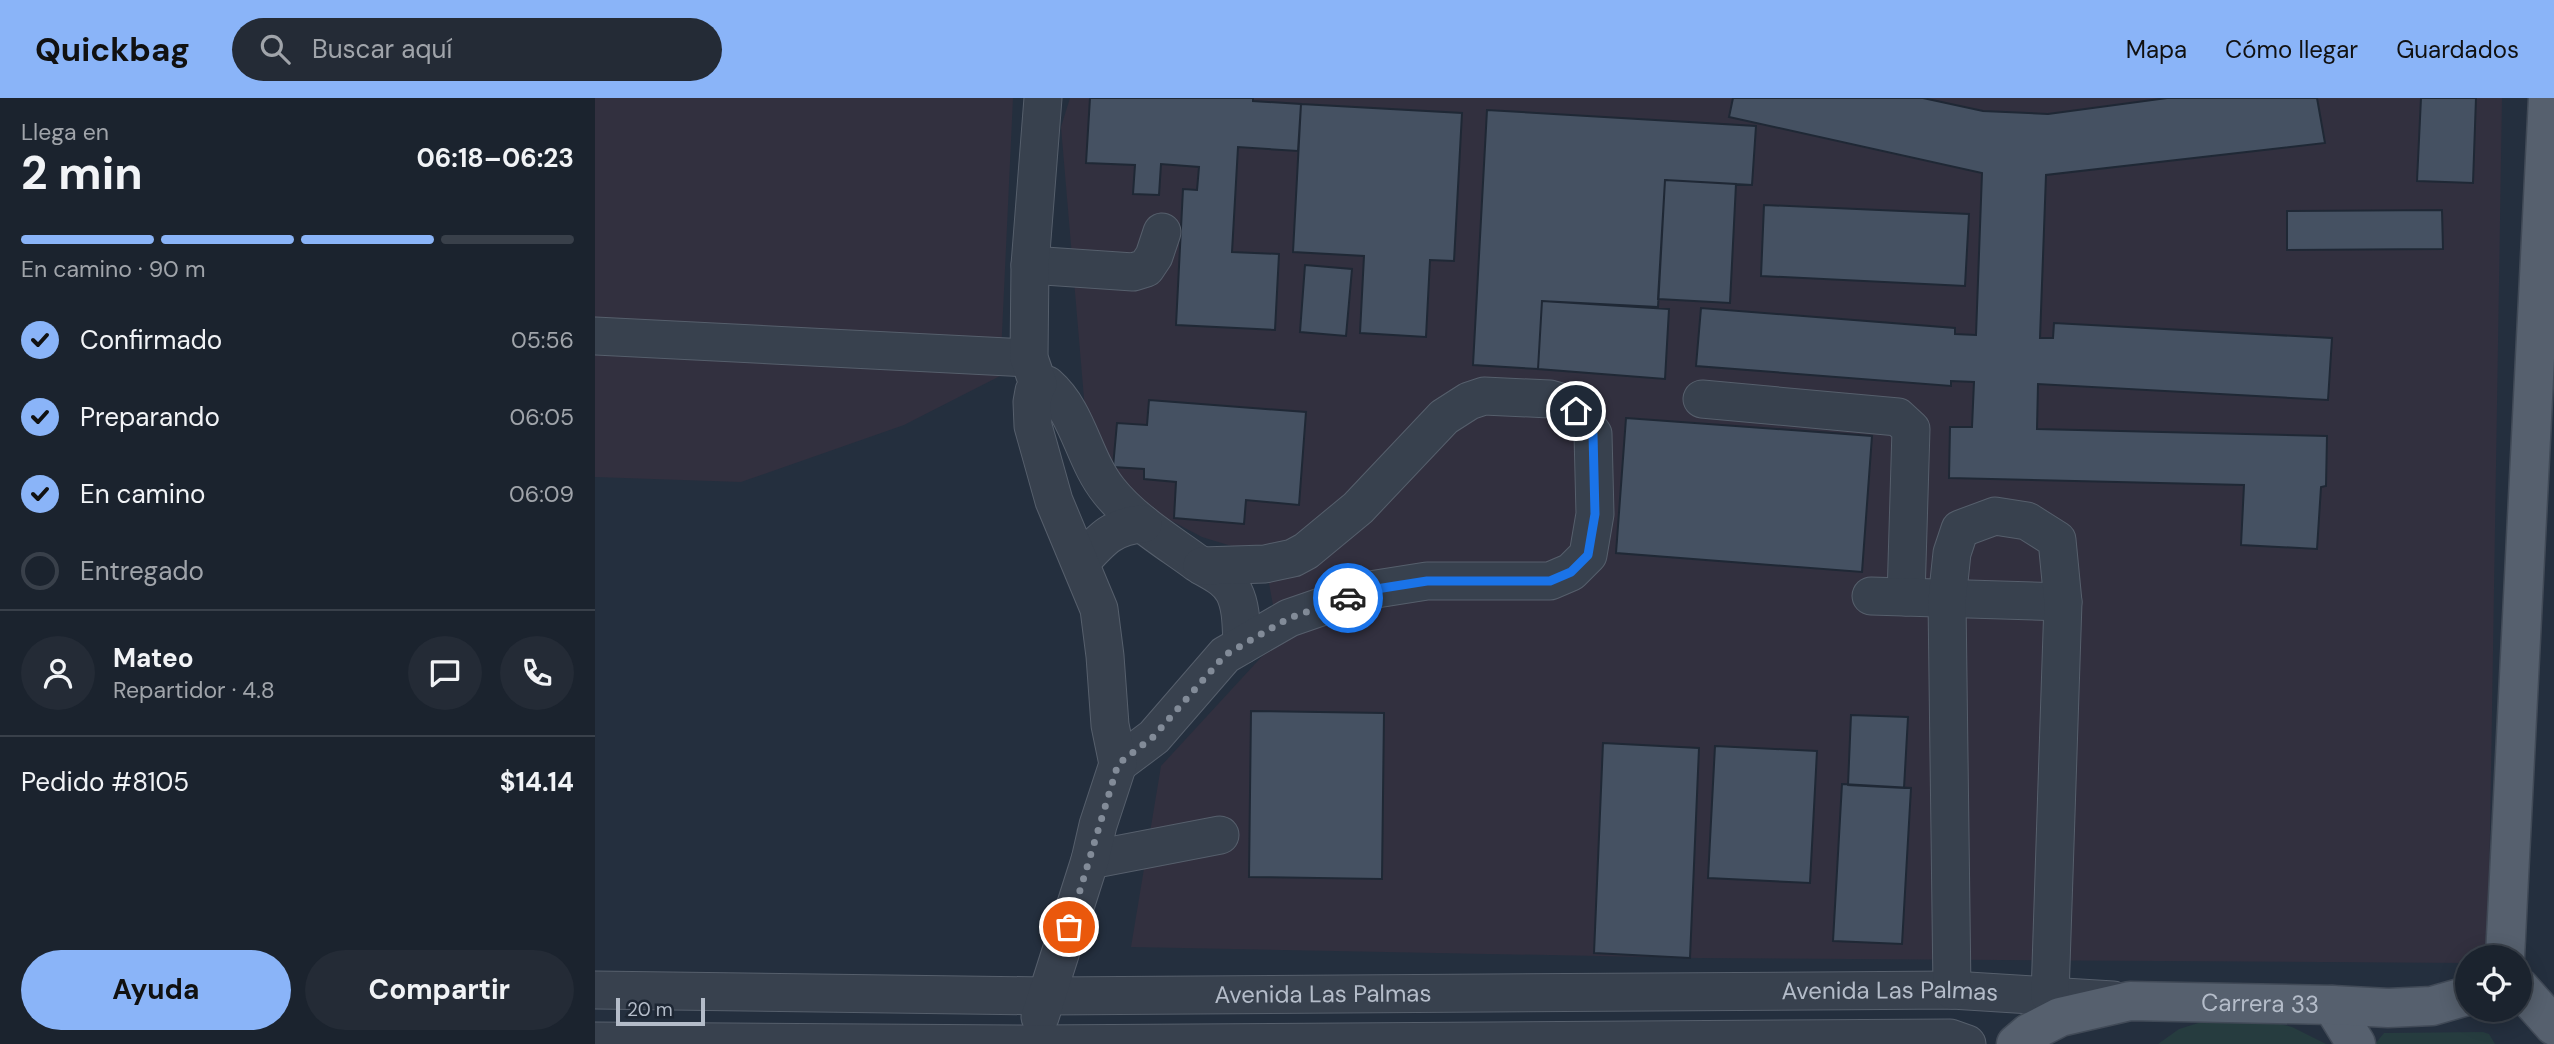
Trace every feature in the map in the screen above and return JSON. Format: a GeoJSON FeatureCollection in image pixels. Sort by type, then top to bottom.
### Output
{"type":"FeatureCollection","features":[{"type":"Feature","properties":{"kind":"main road"},"geometry":{"type":"LineString","coordinates":[[2506,945],[2548,98]]}},
{"type":"Feature","properties":{"kind":"main road","name":"Carrera 33"},"geometry":{"type":"LineString","coordinates":[[2130,1001],[2332,1004],[2388,1009],[2421,1007],[2455,999]]}},
{"type":"Feature","properties":{"kind":"main road"},"geometry":{"type":"LineString","coordinates":[[2016,1044],[2029,1033],[2060,1017],[2130,1001]]}},
{"type":"Feature","properties":{"kind":"main road"},"geometry":{"type":"LineString","coordinates":[[2532,1001],[2554,1026]]}},
{"type":"Feature","properties":{"kind":"main road"},"geometry":{"type":"LineString","coordinates":[[2332,1004],[2356,1044]]}},
{"type":"Feature","properties":{"kind":"main road"},"geometry":{"type":"LineString","coordinates":[[2534,1044],[2554,1026],[2554,1019]]}},
{"type":"Feature","properties":{"kind":"street"},"geometry":{"type":"LineString","coordinates":[[1031,1044],[1118,764],[1109,725],[1099,609],[1054,501],[1033,426],[1030,265],[1043,98]]}},
{"type":"Feature","properties":{"kind":"street"},"geometry":{"type":"LineString","coordinates":[[1030,265],[1133,272],[1146,268],[1154,256],[1162,232]]}},
{"type":"Feature","properties":{"kind":"street"},"geometry":{"type":"LineString","coordinates":[[595,336],[1034,371],[1067,408],[1091,464],[1110,492],[1143,524],[1202,566],[1224,578],[1239,603],[1242,645]]}},
{"type":"Feature","properties":{"kind":"street"},"geometry":{"type":"LineString","coordinates":[[1118,764],[1153,737],[1225,655],[1289,618],[1370,590],[1427,581],[1550,581],[1571,572],[1588,555],[1595,514],[1593,434],[1576,411],[1564,403],[1550,399],[1484,396],[1469,401],[1444,417],[1358,508],[1306,551],[1293,558],[1265,564],[1202,566]]}},
{"type":"Feature","properties":{"kind":"street"},"geometry":{"type":"LineString","coordinates":[[1702,399],[1898,417],[1911,429],[1889,596],[2063,602]]}},
{"type":"Feature","properties":{"kind":"street"},"geometry":{"type":"LineString","coordinates":[[1952,990],[1947,600],[1952,553],[1960,529],[1994,516],[2027,522],[2057,540],[2063,602],[2050,996]]}},
{"type":"Feature","properties":{"kind":"street"},"geometry":{"type":"LineString","coordinates":[[1081,562],[1112,532],[1125,525],[1143,524]]}},
{"type":"Feature","properties":{"kind":"street"},"geometry":{"type":"LineString","coordinates":[[1090,860],[1220,835]]}},
{"type":"Feature","properties":{"kind":"street","name":"Avenida Las Palmas"},"geometry":{"type":"LineString","coordinates":[[595,990],[1046,996],[1952,990],[2050,996]]}},
{"type":"Feature","properties":{"kind":"street","name":"Carrera 33"},"geometry":{"type":"LineString","coordinates":[[2050,996],[2130,1001]]}},
{"type":"Feature","properties":{"kind":"street"},"geometry":{"type":"LineString","coordinates":[[2553,1044],[2554,1026]]}},
{"type":"Feature","properties":{"kind":"street","name":"Avenida Las Palmas"},"geometry":{"type":"LineString","coordinates":[[595,1041],[1031,1044],[1950,1038],[1967,1044]]}},
{"type":"Feature","properties":{"kind":"shaded area"},"geometry":{"type":"Polygon","coordinates":[[[595,98],[1013,98],[1000,376],[904,425],[741,482],[595,477],[595,98]]]}},
{"type":"Feature","properties":{"kind":"shaded area"},"geometry":{"type":"Polygon","coordinates":[[[1070,98],[2502,98],[2488,945],[2455,945],[2455,963],[1698,958],[1131,947],[1161,766],[1279,638],[1264,556],[1202,537],[1147,508],[1108,471],[1085,410],[1061,127],[1070,98]]]}},
{"type":"Feature","properties":{"kind":"green space"},"geometry":{"type":"Polygon","coordinates":[[[2208,1020],[2281,1024],[2326,1044],[2158,1044],[2179,1029],[2208,1020]]]}},
{"type":"Feature","properties":{"kind":"green space"},"geometry":{"type":"Polygon","coordinates":[[[2384,1033],[2489,1034],[2495,1044],[2375,1044],[2384,1033]]]}},
{"type":"Feature","properties":{"kind":"building"},"geometry":{"type":"Polygon","coordinates":[[[1090,98],[1253,98],[1253,101],[1301,104],[1298,151],[1238,147],[1232,252],[1279,254],[1275,330],[1176,325],[1183,189],[1197,190],[1199,167],[1161,164],[1159,195],[1133,194],[1135,165],[1086,163],[1090,98]]]}},
{"type":"Feature","properties":{"kind":"building"},"geometry":{"type":"Polygon","coordinates":[[[1733,98],[1923,98],[1983,111],[2048,114],[2167,98],[2317,98],[2325,143],[2046,175],[2040,338],[2053,338],[2054,323],[2332,338],[2328,400],[2038,384],[2037,429],[2327,436],[2326,486],[2321,487],[2317,549],[2241,545],[2244,485],[1949,478],[1950,427],[1972,427],[1974,382],[1951,381],[1951,386],[1696,366],[1701,308],[1955,328],[1955,334],[1976,335],[1982,173],[1729,117],[1733,98]]]}},
{"type":"Feature","properties":{"kind":"building"},"geometry":{"type":"Polygon","coordinates":[[[2421,98],[2476,98],[2473,183],[2417,181],[2421,98]]]}},
{"type":"Feature","properties":{"kind":"building"},"geometry":{"type":"Polygon","coordinates":[[[1301,104],[1462,113],[1454,261],[1430,260],[1426,337],[1360,333],[1364,256],[1293,252],[1301,104]]]}},
{"type":"Feature","properties":{"kind":"building"},"geometry":{"type":"Polygon","coordinates":[[[1487,110],[1756,126],[1752,185],[1665,180],[1658,307],[1542,301],[1538,369],[1473,365],[1487,110]]]}},
{"type":"Feature","properties":{"kind":"building"},"geometry":{"type":"Polygon","coordinates":[[[1665,180],[1736,184],[1730,303],[1658,299],[1665,180]]]}},
{"type":"Feature","properties":{"kind":"building"},"geometry":{"type":"Polygon","coordinates":[[[1764,205],[1969,214],[1965,286],[1761,276],[1764,205]]]}},
{"type":"Feature","properties":{"kind":"building"},"geometry":{"type":"Polygon","coordinates":[[[2442,210],[2443,249],[2287,250],[2287,211],[2442,210]]]}},
{"type":"Feature","properties":{"kind":"building"},"geometry":{"type":"Polygon","coordinates":[[[1305,265],[1352,269],[1346,336],[1300,332],[1305,265]]]}},
{"type":"Feature","properties":{"kind":"building"},"geometry":{"type":"Polygon","coordinates":[[[1542,301],[1669,309],[1665,379],[1538,369],[1542,301]]]}},
{"type":"Feature","properties":{"kind":"building"},"geometry":{"type":"Polygon","coordinates":[[[1149,400],[1306,412],[1299,505],[1246,500],[1244,524],[1174,518],[1176,482],[1144,479],[1144,469],[1113,467],[1117,423],[1147,425],[1149,400]]]}},
{"type":"Feature","properties":{"kind":"building"},"geometry":{"type":"Polygon","coordinates":[[[1626,418],[1872,436],[1862,572],[1616,553],[1626,418]]]}},
{"type":"Feature","properties":{"kind":"building"},"geometry":{"type":"Polygon","coordinates":[[[1251,711],[1384,713],[1382,879],[1249,877],[1251,711]]]}},
{"type":"Feature","properties":{"kind":"building"},"geometry":{"type":"Polygon","coordinates":[[[1851,715],[1908,717],[1904,788],[1848,785],[1851,715]]]}},
{"type":"Feature","properties":{"kind":"building"},"geometry":{"type":"Polygon","coordinates":[[[1603,743],[1699,748],[1690,958],[1594,953],[1603,743]]]}},
{"type":"Feature","properties":{"kind":"building"},"geometry":{"type":"Polygon","coordinates":[[[1715,746],[1817,751],[1810,883],[1708,878],[1715,746]]]}},
{"type":"Feature","properties":{"kind":"building"},"geometry":{"type":"Polygon","coordinates":[[[1842,784],[1911,788],[1902,944],[1833,941],[1842,784]]]}},
{"type":"Feature","properties":{"kind":"way so far"},"geometry":{"type":"LineString","coordinates":[[1069,927],[1118,764],[1153,737],[1225,655],[1289,618],[1348,598]]}},
{"type":"Feature","properties":{"kind":"route"},"geometry":{"type":"LineString","coordinates":[[1348,598],[1370,590],[1427,581],[1550,581],[1571,572],[1588,555],[1595,514],[1593,434],[1576,411]]}}]}
